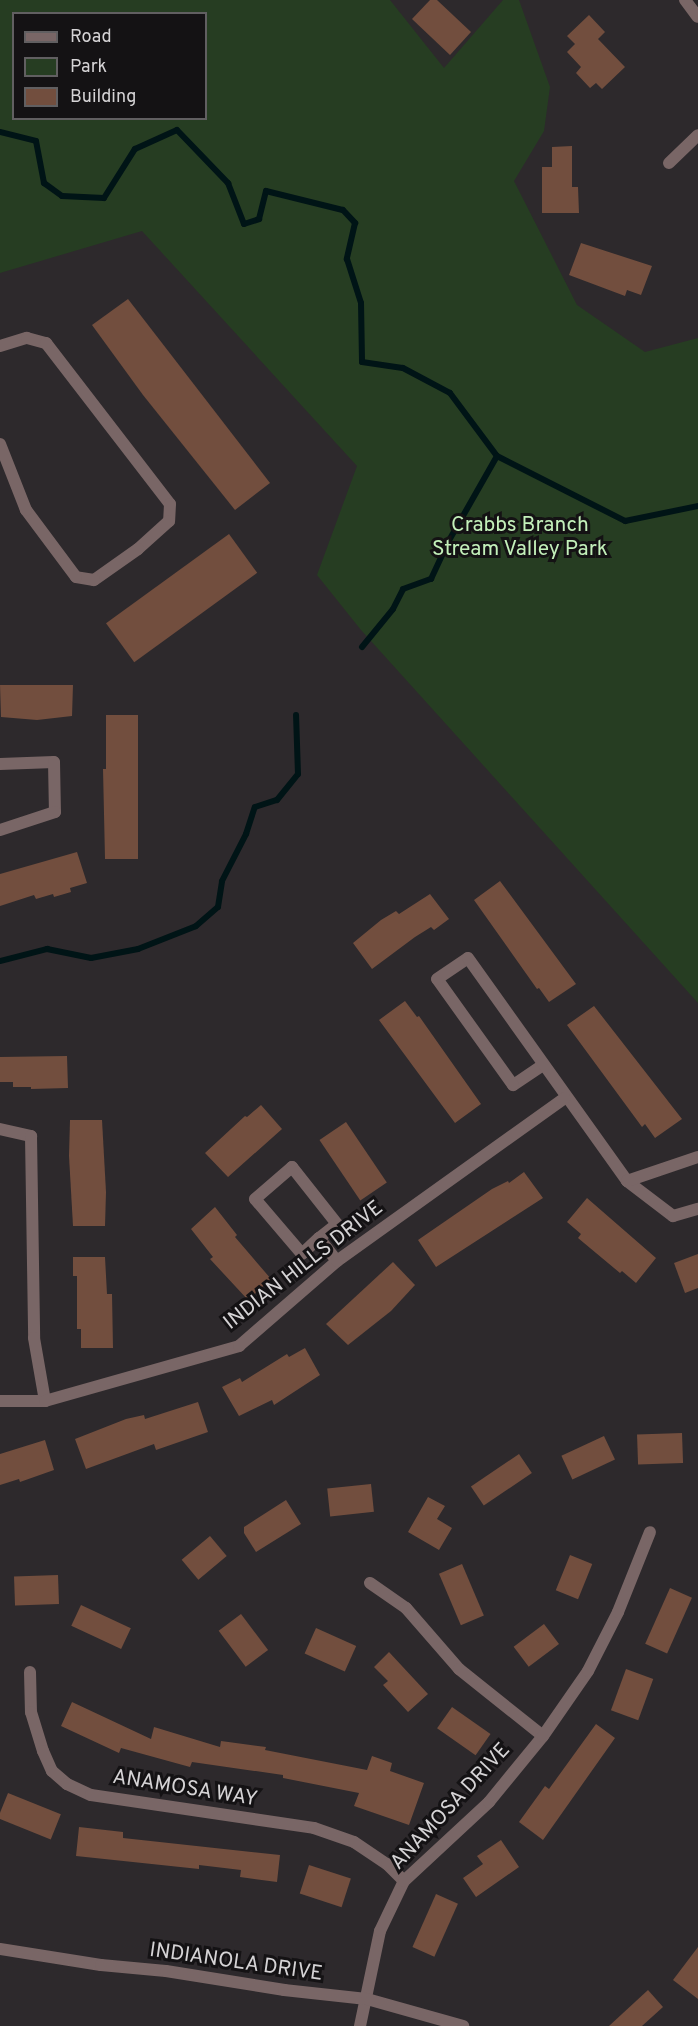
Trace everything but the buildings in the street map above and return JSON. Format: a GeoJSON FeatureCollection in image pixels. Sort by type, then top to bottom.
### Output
{"type":"FeatureCollection","features":[{"type":"Feature","properties":{"kind":"street"},"geometry":{"type":"LineString","coordinates":[[685,0],[698,17]]}},
{"type":"Feature","properties":{"kind":"street"},"geometry":{"type":"LineString","coordinates":[[669,163],[698,135]]}},
{"type":"Feature","properties":{"kind":"street"},"geometry":{"type":"LineString","coordinates":[[0,346],[27,338],[46,343],[170,504],[169,521],[138,549],[94,580],[76,577],[26,510],[0,444]]}},
{"type":"Feature","properties":{"kind":"street"},"geometry":{"type":"LineString","coordinates":[[0,764],[54,762],[55,812],[0,830]]}},
{"type":"Feature","properties":{"kind":"street"},"geometry":{"type":"LineString","coordinates":[[543,1065],[513,1085],[437,979],[468,958],[543,1065],[565,1098],[627,1181],[673,1216],[698,1209]]}},
{"type":"Feature","properties":{"kind":"street","name":"INDIAN HILLS DRIVE"},"geometry":{"type":"LineString","coordinates":[[0,1401],[45,1401],[239,1346],[337,1261],[565,1098]]}},
{"type":"Feature","properties":{"kind":"street"},"geometry":{"type":"LineString","coordinates":[[0,1129],[30,1136],[34,1338],[45,1401]]}},
{"type":"Feature","properties":{"kind":"street"},"geometry":{"type":"LineString","coordinates":[[627,1181],[698,1157]]}},
{"type":"Feature","properties":{"kind":"street"},"geometry":{"type":"LineString","coordinates":[[292,1167],[337,1224],[319,1238],[302,1254],[255,1199],[292,1167]]}},
{"type":"Feature","properties":{"kind":"street"},"geometry":{"type":"LineString","coordinates":[[319,1238],[337,1261]]}},
{"type":"Feature","properties":{"kind":"street","name":"ANAMOSA DRIVE"},"geometry":{"type":"LineString","coordinates":[[360,2026],[380,1930],[404,1881],[489,1802],[543,1736],[588,1671],[618,1612],[650,1532]]}},
{"type":"Feature","properties":{"kind":"street"},"geometry":{"type":"LineString","coordinates":[[370,1583],[406,1608],[459,1670],[543,1736]]}},
{"type":"Feature","properties":{"kind":"street","name":"ANAMOSA WAY"},"geometry":{"type":"LineString","coordinates":[[30,1672],[31,1712],[43,1752],[52,1771],[67,1784],[92,1795],[314,1828],[354,1842],[387,1864],[404,1881]]}},
{"type":"Feature","properties":{"kind":"street","name":"INDIANOLA DRIVE"},"geometry":{"type":"LineString","coordinates":[[0,1949],[102,1965],[166,1971],[284,1990],[367,1999],[464,2026]]}},
{"type":"Feature","properties":{"kind":"green space","name":"Crabbs Branch Stream Valley Park"},"geometry":{"type":"Polygon","coordinates":[[[0,0],[390,0],[444,68],[503,0],[519,0],[550,87],[544,131],[514,181],[577,305],[645,352],[698,338],[698,1003],[361,630],[317,575],[357,466],[142,231],[0,273],[0,0]]]}},
{"type":"Feature","properties":{"kind":"waterway"},"geometry":{"type":"LineString","coordinates":[[0,132],[36,141],[44,183],[62,196],[104,198],[135,149],[177,130],[228,183],[244,224],[259,219],[266,191],[343,210],[355,223],[347,259],[361,303],[362,362],[403,368],[450,393],[497,456],[625,521],[698,506]]}},
{"type":"Feature","properties":{"kind":"waterway"},"geometry":{"type":"LineString","coordinates":[[362,647],[393,609],[403,589],[431,579],[447,544],[497,456]]}},
{"type":"Feature","properties":{"kind":"waterway"},"geometry":{"type":"LineString","coordinates":[[0,961],[47,949],[91,958],[138,949],[196,926],[218,907],[222,881],[246,834],[255,807],[277,800],[298,774],[296,715]]}}]}
